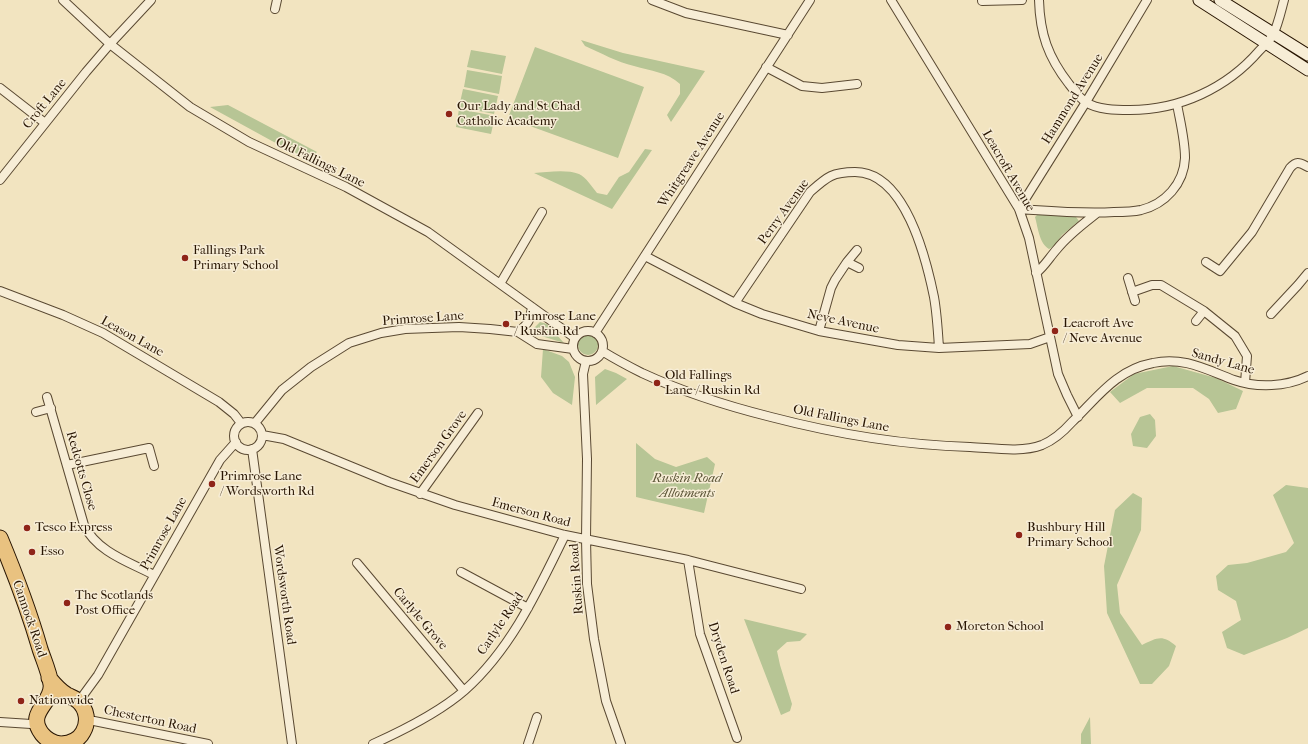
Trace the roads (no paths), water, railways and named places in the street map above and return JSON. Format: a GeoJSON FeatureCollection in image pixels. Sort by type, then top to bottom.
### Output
{"type":"FeatureCollection","features":[{"type":"Feature","properties":{"kind":"highway","name":"Cannock Road"},"geometry":{"type":"LineString","coordinates":[[0,538],[35,630],[49,678]]}},
{"type":"Feature","properties":{"kind":"highway"},"geometry":{"type":"LineString","coordinates":[[49,678],[85,710],[82,733],[74,741],[54,743],[40,731],[37,717],[40,708],[47,700],[51,692],[49,678]]}},
{"type":"Feature","properties":{"kind":"highway"},"geometry":{"type":"LineString","coordinates":[[47,700],[58,695],[73,698]]}},
{"type":"Feature","properties":{"kind":"street","name":"Old Fallings Lane"},"geometry":{"type":"LineString","coordinates":[[62,0],[110,44],[190,107],[249,142],[346,187],[428,232],[575,338]]}},
{"type":"Feature","properties":{"kind":"street","name":"Croft Lane"},"geometry":{"type":"LineString","coordinates":[[0,180],[110,44],[151,0]]}},
{"type":"Feature","properties":{"kind":"street"},"geometry":{"type":"LineString","coordinates":[[275,9],[277,0]]}},
{"type":"Feature","properties":{"kind":"street"},"geometry":{"type":"LineString","coordinates":[[652,0],[686,13],[788,35]]}},
{"type":"Feature","properties":{"kind":"street","name":"Whitgreave Avenue"},"geometry":{"type":"LineString","coordinates":[[595,333],[810,0]]}},
{"type":"Feature","properties":{"kind":"street","name":"Leacroft Avenue"},"geometry":{"type":"LineString","coordinates":[[891,0],[1019,209],[1029,238],[1058,374],[1078,417]]}},
{"type":"Feature","properties":{"kind":"street"},"geometry":{"type":"LineString","coordinates":[[982,1],[1022,0]]}},
{"type":"Feature","properties":{"kind":"street"},"geometry":{"type":"LineString","coordinates":[[1039,0],[1040,20],[1044,37],[1052,58],[1073,90],[1086,102],[1099,107],[1120,110],[1144,110],[1176,104],[1208,92],[1236,74],[1249,63],[1273,34],[1284,0]]}},
{"type":"Feature","properties":{"kind":"street","name":"Hammond Avenue"},"geometry":{"type":"LineString","coordinates":[[1019,209],[1086,102],[1147,0]]}},
{"type":"Feature","properties":{"kind":"street"},"geometry":{"type":"LineString","coordinates":[[1199,0],[1308,70]]}},
{"type":"Feature","properties":{"kind":"street"},"geometry":{"type":"LineString","coordinates":[[1220,0],[1308,55]]}},
{"type":"Feature","properties":{"kind":"street"},"geometry":{"type":"LineString","coordinates":[[766,67],[802,86],[822,88],[857,84]]}},
{"type":"Feature","properties":{"kind":"street"},"geometry":{"type":"LineString","coordinates":[[0,88],[45,123]]}},
{"type":"Feature","properties":{"kind":"street"},"geometry":{"type":"LineString","coordinates":[[1019,209],[1097,213],[1140,210],[1163,200],[1172,192],[1182,173],[1185,159],[1176,104]]}},
{"type":"Feature","properties":{"kind":"street"},"geometry":{"type":"LineString","coordinates":[[1206,262],[1220,271],[1252,232],[1294,163],[1298,162],[1308,167]]}},
{"type":"Feature","properties":{"kind":"street","name":"Perry Avenue"},"geometry":{"type":"LineString","coordinates":[[735,303],[810,192],[826,177],[844,172],[862,172],[873,175],[888,186],[899,199],[910,220],[924,258],[934,298],[939,348]]}},
{"type":"Feature","properties":{"kind":"street"},"geometry":{"type":"LineString","coordinates":[[500,284],[542,212]]}},
{"type":"Feature","properties":{"kind":"street"},"geometry":{"type":"LineString","coordinates":[[1036,273],[1074,231],[1097,213]]}},
{"type":"Feature","properties":{"kind":"street"},"geometry":{"type":"LineString","coordinates":[[819,331],[834,280],[857,250]]}},
{"type":"Feature","properties":{"kind":"street","name":"Neve Avenue"},"geometry":{"type":"LineString","coordinates":[[645,256],[735,303],[762,314],[819,331],[898,345],[939,348],[1030,344],[1050,337]]}},
{"type":"Feature","properties":{"kind":"street"},"geometry":{"type":"LineString","coordinates":[[847,262],[859,268]]}},
{"type":"Feature","properties":{"kind":"street"},"geometry":{"type":"LineString","coordinates":[[1271,314],[1308,273]]}},
{"type":"Feature","properties":{"kind":"street"},"geometry":{"type":"LineString","coordinates":[[1128,278],[1135,301]]}},
{"type":"Feature","properties":{"kind":"street"},"geometry":{"type":"LineString","coordinates":[[1132,292],[1152,285],[1161,286],[1204,311],[1235,336],[1247,356],[1245,383]]}},
{"type":"Feature","properties":{"kind":"street","name":"Leason Lane"},"geometry":{"type":"LineString","coordinates":[[0,291],[63,315],[103,333],[219,402],[234,414],[242,423]]}},
{"type":"Feature","properties":{"kind":"street"},"geometry":{"type":"LineString","coordinates":[[518,332],[528,324],[532,307]]}},
{"type":"Feature","properties":{"kind":"street"},"geometry":{"type":"LineString","coordinates":[[1196,321],[1204,311]]}},
{"type":"Feature","properties":{"kind":"street","name":"Primrose Lane"},"geometry":{"type":"LineString","coordinates":[[255,423],[282,390],[305,372],[338,349],[366,337],[405,329],[459,327],[518,332],[537,344],[573,349]]}},
{"type":"Feature","properties":{"kind":"street"},"geometry":{"type":"LineString","coordinates":[[591,331],[595,333],[602,341],[602,352],[596,359],[586,361],[578,357],[573,349],[575,338],[582,332],[591,331]]}},
{"type":"Feature","properties":{"kind":"street","name":"Old Fallings Lane"},"geometry":{"type":"LineString","coordinates":[[602,352],[642,373],[685,391],[741,410],[818,429],[896,442],[958,447],[1031,448],[1047,443],[1055,438],[1078,417]]}},
{"type":"Feature","properties":{"kind":"street","name":"Ruskin Road"},"geometry":{"type":"LineString","coordinates":[[586,361],[583,374],[586,459],[587,584],[594,639],[606,701],[621,744]]}},
{"type":"Feature","properties":{"kind":"street","name":"Sandy Lane"},"geometry":{"type":"LineString","coordinates":[[1078,417],[1109,384],[1136,368],[1153,363],[1165,361],[1188,363],[1234,380],[1245,383],[1266,385],[1294,381],[1308,376]]}},
{"type":"Feature","properties":{"kind":"street","name":"Redcotts Close"},"geometry":{"type":"LineString","coordinates":[[47,397],[84,525],[89,535],[105,550],[154,576]]}},
{"type":"Feature","properties":{"kind":"street"},"geometry":{"type":"LineString","coordinates":[[36,412],[51,408]]}},
{"type":"Feature","properties":{"kind":"street","name":"Emerson Grove"},"geometry":{"type":"LineString","coordinates":[[420,494],[478,413]]}},
{"type":"Feature","properties":{"kind":"street"},"geometry":{"type":"LineString","coordinates":[[242,423],[255,423],[260,428],[262,435],[261,442],[252,449],[244,449],[236,442],[234,435],[236,428],[242,423]]}},
{"type":"Feature","properties":{"kind":"street","name":"Emerson Road"},"geometry":{"type":"LineString","coordinates":[[262,435],[284,439],[420,494],[455,505],[565,535],[688,560],[801,589]]}},
{"type":"Feature","properties":{"kind":"street","name":"Primrose Lane"},"geometry":{"type":"LineString","coordinates":[[73,698],[98,675],[220,460],[236,442]]}},
{"type":"Feature","properties":{"kind":"street"},"geometry":{"type":"LineString","coordinates":[[67,465],[149,448],[154,466]]}},
{"type":"Feature","properties":{"kind":"street","name":"Wordsworth Road"},"geometry":{"type":"LineString","coordinates":[[252,449],[292,744]]}},
{"type":"Feature","properties":{"kind":"street","name":"Carlyle Road"},"geometry":{"type":"LineString","coordinates":[[373,744],[401,732],[464,691],[500,652],[528,608],[565,535]]}},
{"type":"Feature","properties":{"kind":"street","name":"Dryden Road"},"geometry":{"type":"LineString","coordinates":[[688,560],[700,634],[737,738]]}},
{"type":"Feature","properties":{"kind":"street","name":"Carlyle Grove"},"geometry":{"type":"LineString","coordinates":[[357,563],[464,691]]}},
{"type":"Feature","properties":{"kind":"street"},"geometry":{"type":"LineString","coordinates":[[461,572],[528,608]]}},
{"type":"Feature","properties":{"kind":"street"},"geometry":{"type":"LineString","coordinates":[[528,744],[537,717]]}},
{"type":"Feature","properties":{"kind":"street","name":"Chesterton Road"},"geometry":{"type":"LineString","coordinates":[[82,733],[94,721],[208,744]]}},
{"type":"Feature","properties":{"kind":"street"},"geometry":{"type":"LineString","coordinates":[[0,722],[31,724],[38,722]]}},
{"type":"Feature","properties":{"kind":"place","name":"Our Lady and St Chad Catholic Academy"},"geometry":{"type":"Point","coordinates":[449,114]}},
{"type":"Feature","properties":{"kind":"place","name":"Fallings Park Primary School"},"geometry":{"type":"Point","coordinates":[185,258]}},
{"type":"Feature","properties":{"kind":"place","name":"Primrose Lane / Ruskin Rd"},"geometry":{"type":"Point","coordinates":[506,324]}},
{"type":"Feature","properties":{"kind":"place","name":"Leacroft Ave / Neve Avenue"},"geometry":{"type":"Point","coordinates":[1055,331]}},
{"type":"Feature","properties":{"kind":"place","name":"Old Fallings Lane / Ruskin Rd"},"geometry":{"type":"Point","coordinates":[657,383]}},
{"type":"Feature","properties":{"kind":"place","name":"Primrose Lane / Wordsworth Rd"},"geometry":{"type":"Point","coordinates":[212,484]}},
{"type":"Feature","properties":{"kind":"place","name":"Tesco Express"},"geometry":{"type":"Point","coordinates":[27,528]}},
{"type":"Feature","properties":{"kind":"place","name":"Bushbury Hill Primary School"},"geometry":{"type":"Point","coordinates":[1019,535]}},
{"type":"Feature","properties":{"kind":"place","name":"Esso"},"geometry":{"type":"Point","coordinates":[32,552]}},
{"type":"Feature","properties":{"kind":"place","name":"The Scotlands Post Office"},"geometry":{"type":"Point","coordinates":[67,603]}},
{"type":"Feature","properties":{"kind":"place","name":"Moreton School"},"geometry":{"type":"Point","coordinates":[948,627]}},
{"type":"Feature","properties":{"kind":"place","name":"Nationwide"},"geometry":{"type":"Point","coordinates":[21,701]}},
{"type":"Feature","properties":{"kind":"park label","name":"Ruskin Road Allotments"},"geometry":{"type":"Point","coordinates":[687,486]}}]}
